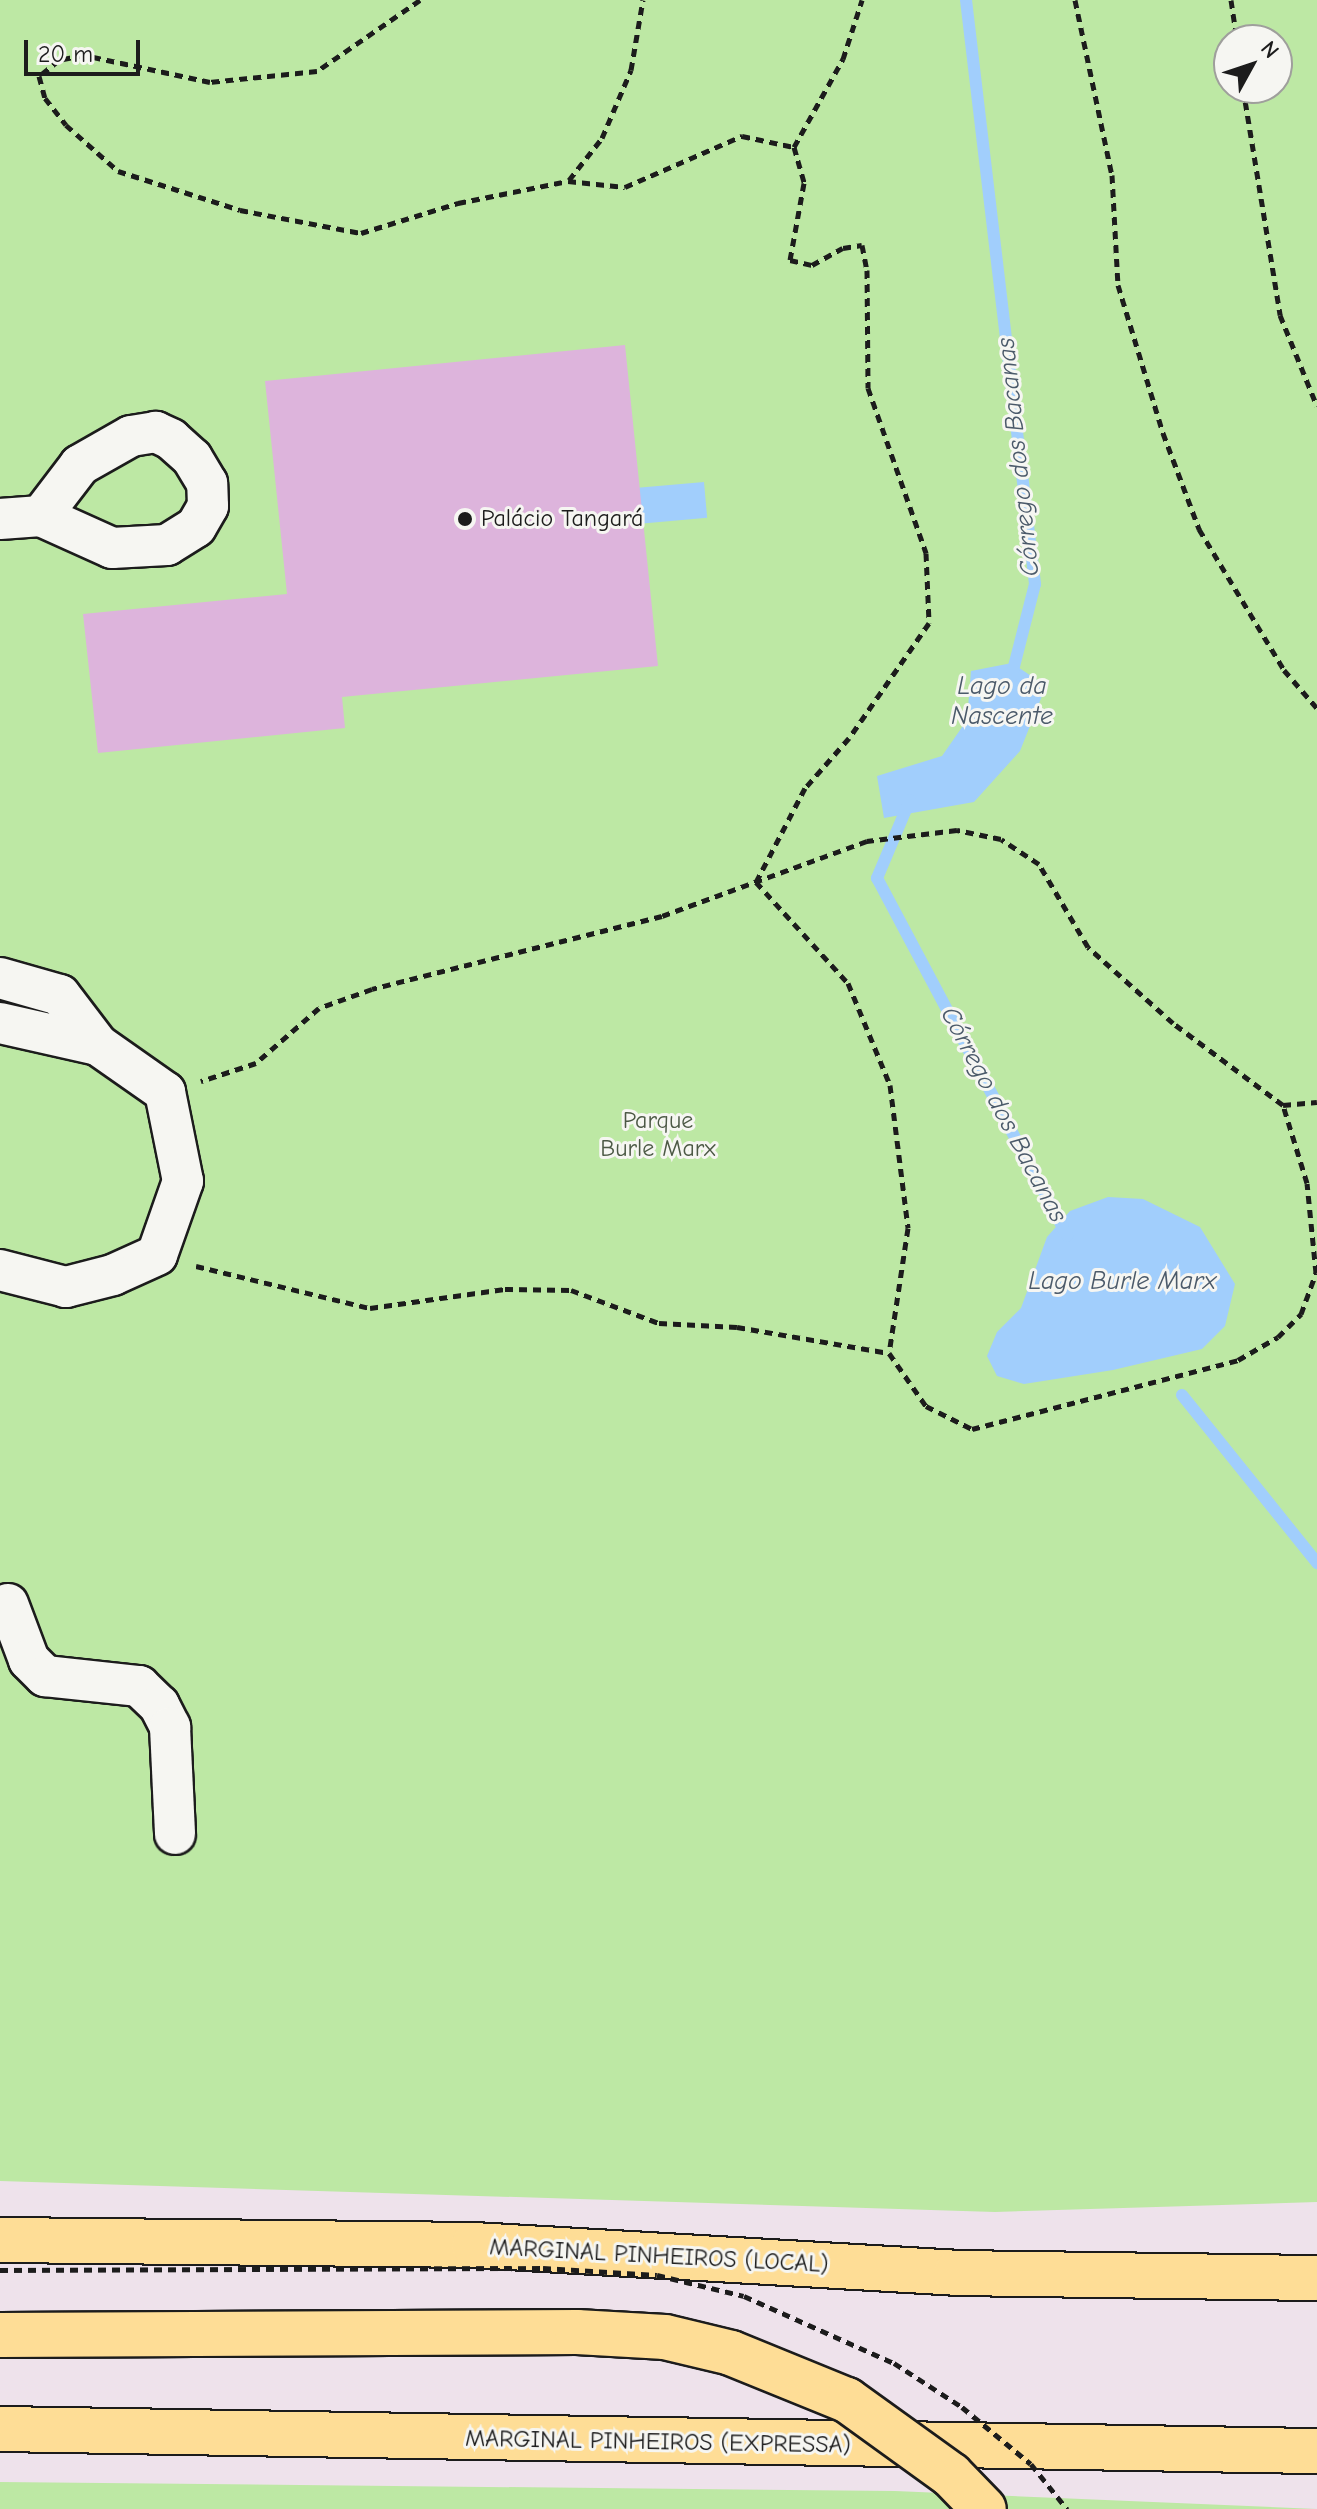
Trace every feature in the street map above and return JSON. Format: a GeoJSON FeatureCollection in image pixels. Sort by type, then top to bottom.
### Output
{"type":"FeatureCollection","features":[{"type":"Feature","properties":{"kind":"main road","name":"MARGINAL PINHEIROS (LOCAL)"},"geometry":{"type":"LineString","coordinates":[[0,2240],[474,2245],[956,2273],[1317,2278]]}},
{"type":"Feature","properties":{"kind":"main road"},"geometry":{"type":"LineString","coordinates":[[0,2335],[577,2332],[665,2337],[731,2353],[847,2400],[951,2475],[984,2509]]}},
{"type":"Feature","properties":{"kind":"main road","name":"MARGINAL PINHEIROS (EXPRESSA)"},"geometry":{"type":"LineString","coordinates":[[0,2429],[1317,2451]]}},
{"type":"Feature","properties":{"kind":"street"},"geometry":{"type":"LineString","coordinates":[[0,519],[41,516]]}},
{"type":"Feature","properties":{"kind":"street"},"geometry":{"type":"LineString","coordinates":[[0,978],[60,995],[98,1045],[165,1092],[183,1181],[157,1255],[113,1275],[66,1287],[0,1270]]}},
{"type":"Feature","properties":{"kind":"street"},"geometry":{"type":"LineString","coordinates":[[0,1023],[98,1045]]}},
{"type":"Feature","properties":{"kind":"street"},"geometry":{"type":"LineString","coordinates":[[8,1604],[29,1660],[45,1676],[139,1686],[159,1705],[170,1727],[175,1834]]}},
{"type":"Feature","properties":{"kind":"path"},"geometry":{"type":"LineString","coordinates":[[420,0],[317,71],[210,82],[84,55],[59,60],[39,76],[45,98],[66,125],[118,171],[240,210],[361,233],[458,203],[568,181],[625,187],[742,136],[794,147]]}},
{"type":"Feature","properties":{"kind":"path"},"geometry":{"type":"LineString","coordinates":[[568,181],[602,138],[631,70],[643,0]]}},
{"type":"Feature","properties":{"kind":"path"},"geometry":{"type":"LineString","coordinates":[[756,882],[805,788],[849,738],[929,623],[926,553],[868,388],[867,270],[862,245],[843,248],[812,265],[790,260],[804,183],[794,147],[843,59],[862,0]]}},
{"type":"Feature","properties":{"kind":"path"},"geometry":{"type":"LineString","coordinates":[[1075,0],[1112,175],[1118,285],[1163,433],[1199,529],[1284,670],[1317,708]]}},
{"type":"Feature","properties":{"kind":"path"},"geometry":{"type":"LineString","coordinates":[[1231,0],[1235,24]]}},
{"type":"Feature","properties":{"kind":"path"},"geometry":{"type":"LineString","coordinates":[[1246,104],[1280,315],[1317,406]]}},
{"type":"Feature","properties":{"kind":"path"},"geometry":{"type":"LineString","coordinates":[[165,1092],[256,1063],[319,1008],[372,989],[662,916],[867,841],[957,830],[1001,839],[1039,864],[1088,947],[1173,1023],[1283,1105],[1307,1183],[1316,1273],[1301,1314],[1278,1337],[1238,1360],[972,1429],[926,1406],[889,1353],[908,1228],[890,1085],[848,983],[756,882]]}},
{"type":"Feature","properties":{"kind":"path"},"geometry":{"type":"LineString","coordinates":[[1283,1105],[1317,1102]]}},
{"type":"Feature","properties":{"kind":"path"},"geometry":{"type":"LineString","coordinates":[[157,1255],[322,1300],[370,1308],[505,1289],[571,1290],[659,1323],[737,1327],[889,1353]]}},
{"type":"Feature","properties":{"kind":"green space","name":"Parque Burle Marx"},"geometry":{"type":"Polygon","coordinates":[[[0,0],[1317,0],[1317,2202],[995,2212],[0,2181],[0,0]]]}},
{"type":"Feature","properties":{"kind":"green space"},"geometry":{"type":"Polygon","coordinates":[[[0,2482],[895,2491],[1317,2509],[0,2509],[0,2482]]]}},
{"type":"Feature","properties":{"kind":"water"},"geometry":{"type":"Polygon","coordinates":[[[704,482],[707,518],[610,526],[606,491],[704,482]]]}},
{"type":"Feature","properties":{"kind":"water","name":"Lago da Nascente"},"geometry":{"type":"Polygon","coordinates":[[[1012,663],[1046,686],[1020,751],[974,802],[884,818],[877,776],[942,756],[967,720],[971,671],[1012,663]]]}},
{"type":"Feature","properties":{"kind":"water","name":"Lago Burle Marx"},"geometry":{"type":"Polygon","coordinates":[[[1108,1197],[1143,1199],[1200,1227],[1235,1284],[1225,1326],[1202,1349],[1113,1370],[1024,1384],[997,1376],[987,1356],[997,1332],[1021,1308],[1047,1237],[1070,1211],[1108,1197]]]}},
{"type":"Feature","properties":{"kind":"building"},"geometry":{"type":"Polygon","coordinates":[[[625,345],[658,666],[342,697],[345,728],[98,753],[83,614],[287,594],[265,381],[625,345]]]}},
{"type":"Feature","properties":{"kind":"waterway","name":"Córrego dos Bacanas"},"geometry":{"type":"LineString","coordinates":[[966,0],[1035,584],[1011,678]]}},
{"type":"Feature","properties":{"kind":"waterway","name":"Córrego dos Bacanas"},"geometry":{"type":"LineString","coordinates":[[910,800],[877,878],[1067,1236]]}},
{"type":"Feature","properties":{"kind":"waterway","name":"Córrego dos Bacanas"},"geometry":{"type":"LineString","coordinates":[[1182,1395],[1317,1563]]}},
{"type":"Feature","properties":{"kind":"place","name":"Palácio Tangará"},"geometry":{"type":"Point","coordinates":[465,519]}}]}
